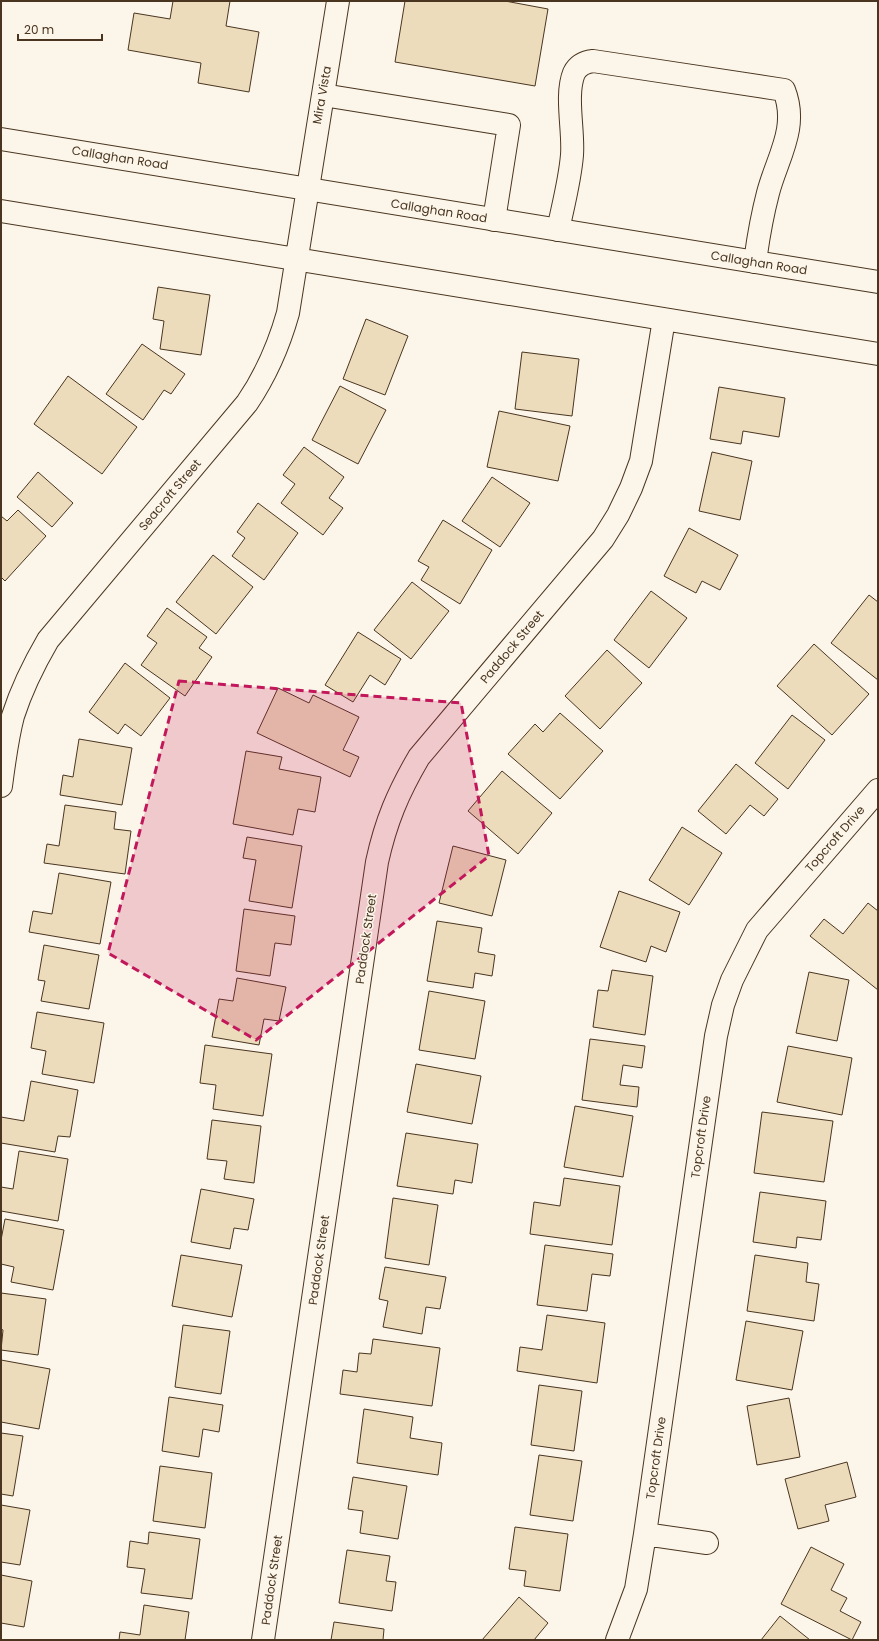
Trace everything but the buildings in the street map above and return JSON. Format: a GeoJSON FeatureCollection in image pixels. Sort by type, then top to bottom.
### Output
{"type":"FeatureCollection","features":[{"type":"Feature","properties":{"kind":"street","name":"Mira Vista"},"geometry":{"type":"LineString","coordinates":[[307,189],[338,1]]}},
{"type":"Feature","properties":{"kind":"street"},"geometry":{"type":"LineString","coordinates":[[558,230],[572,155],[570,94],[574,74],[578,66],[586,62],[593,61],[784,90],[788,100],[789,120],[786,143],[768,192],[761,223],[755,262]]}},
{"type":"Feature","properties":{"kind":"street"},"geometry":{"type":"LineString","coordinates":[[323,95],[510,124],[494,220]]}},
{"type":"Feature","properties":{"kind":"street","name":"Callaghan Road"},"geometry":{"type":"LineString","coordinates":[[1,139],[878,282]]}},
{"type":"Feature","properties":{"kind":"street","name":"Seacroft Street"},"geometry":{"type":"LineString","coordinates":[[1,786],[13,717],[22,690],[34,664],[48,640],[247,403],[261,382],[281,337],[288,313],[307,189]]}},
{"type":"Feature","properties":{"kind":"street"},"geometry":{"type":"LineString","coordinates":[[1,211],[878,354]]}},
{"type":"Feature","properties":{"kind":"street","name":"Paddock Street"},"geometry":{"type":"LineString","coordinates":[[263,1640],[376,870],[383,834],[392,807],[404,781],[419,757],[603,539],[618,515],[631,488],[641,461],[664,319]]}},
{"type":"Feature","properties":{"kind":"street","name":"Topcroft Drive"},"geometry":{"type":"LineString","coordinates":[[616,1640],[636,1589],[714,1044],[723,1005],[744,955],[757,930],[878,790]]}},
{"type":"Feature","properties":{"kind":"street"},"geometry":{"type":"LineString","coordinates":[[645,1534],[707,1543]]}},
{"type":"Feature","properties":{"kind":"highlighted area"},"geometry":{"type":"Polygon","coordinates":[[[179,681],[461,703],[489,856],[256,1040],[108,953],[179,681]]]}}]}
